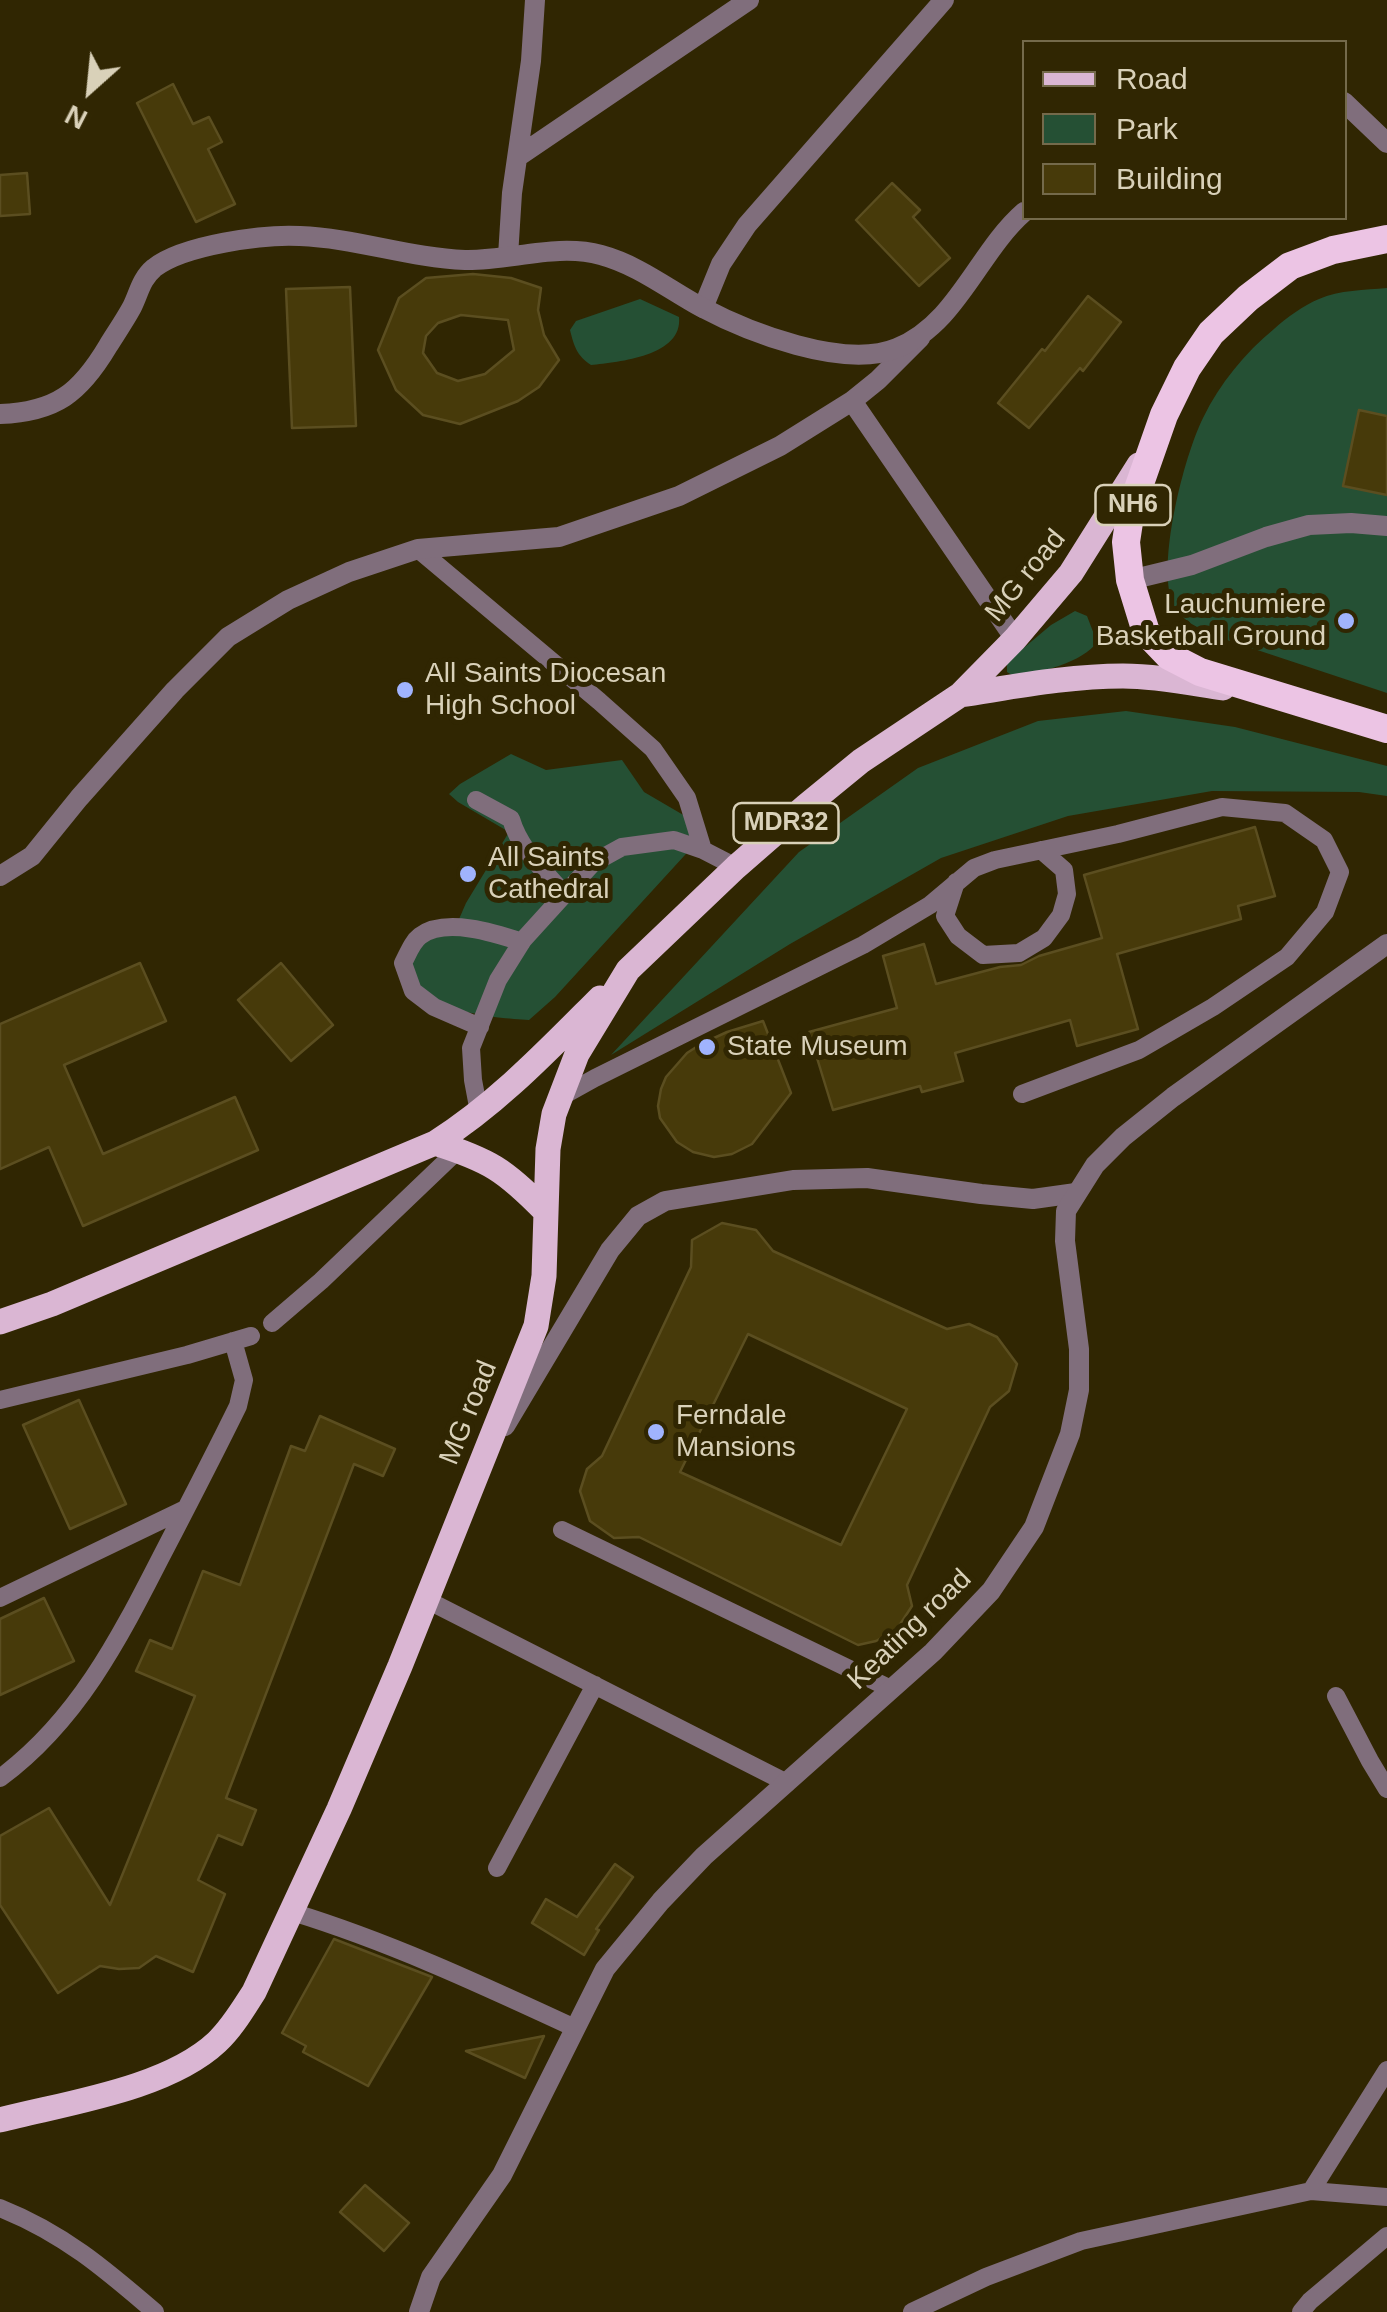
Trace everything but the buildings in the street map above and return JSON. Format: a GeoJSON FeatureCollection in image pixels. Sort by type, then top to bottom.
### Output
{"type":"FeatureCollection","features":[{"type":"Feature","properties":{"kind":"highway","name":"NH6"},"geometry":{"type":"LineString","coordinates":[[1387,239],[1333,250],[1290,266],[1211,333],[1187,368],[1158,434],[1131,509],[1126,542],[1130,580],[1146,632],[1169,656],[1200,672],[1387,729]]}},
{"type":"Feature","properties":{"kind":"main road","name":"MG road"},"geometry":{"type":"LineString","coordinates":[[0,2120],[124,2089],[198,2058],[220,2040],[254,1992],[339,1810],[536,1326],[544,1276],[548,1149],[558,1099],[577,1054],[628,970],[736,867],[861,761],[960,695],[1015,639],[1071,573],[1158,434]]}},
{"type":"Feature","properties":{"kind":"main road","name":"MG road"},"geometry":{"type":"LineString","coordinates":[[960,695],[1123,676],[1276,696]]}},
{"type":"Feature","properties":{"kind":"main road","name":"MDR32"},"geometry":{"type":"LineString","coordinates":[[0,1322],[446,1146],[628,970]]}},
{"type":"Feature","properties":{"kind":"main road"},"geometry":{"type":"LineString","coordinates":[[446,1146],[475,1156],[513,1179],[544,1210]]}},
{"type":"Feature","properties":{"kind":"street"},"geometry":{"type":"LineString","coordinates":[[508,256],[535,0]]}},
{"type":"Feature","properties":{"kind":"street"},"geometry":{"type":"LineString","coordinates":[[519,156],[749,0]]}},
{"type":"Feature","properties":{"kind":"street"},"geometry":{"type":"LineString","coordinates":[[704,308],[721,264],[747,226],[944,0]]}},
{"type":"Feature","properties":{"kind":"street"},"geometry":{"type":"LineString","coordinates":[[1347,105],[1387,143]]}},
{"type":"Feature","properties":{"kind":"street"},"geometry":{"type":"LineString","coordinates":[[0,876],[32,856],[174,690],[228,638],[288,600],[349,572],[418,549],[559,537],[679,496],[780,446],[878,380],[951,304],[1022,215]]}},
{"type":"Feature","properties":{"kind":"street"},"geometry":{"type":"LineString","coordinates":[[0,414],[50,406],[87,379],[132,307],[143,280],[155,267],[175,256],[245,240],[300,236],[467,260],[549,251],[599,254],[649,275],[704,308],[781,341],[823,352],[863,354],[894,350],[924,332]]}},
{"type":"Feature","properties":{"kind":"street"},"geometry":{"type":"LineString","coordinates":[[852,401],[1015,639]]}},
{"type":"Feature","properties":{"kind":"street"},"geometry":{"type":"LineString","coordinates":[[1130,580],[1192,565],[1309,525],[1387,526]]}},
{"type":"Feature","properties":{"kind":"street","name":"Keating road"},"geometry":{"type":"LineString","coordinates":[[419,2312],[430,2278],[502,2176],[605,1970],[704,1856],[933,1652],[991,1591],[1034,1527],[1070,1434],[1079,1390],[1079,1349],[1064,1241],[1066,1210],[1076,1193],[1096,1165],[1135,1127],[1387,944]]}},
{"type":"Feature","properties":{"kind":"street"},"geometry":{"type":"LineString","coordinates":[[479,1470],[610,1250],[638,1216],[666,1200],[793,1180],[868,1178],[1032,1198],[1076,1193]]}},
{"type":"Feature","properties":{"kind":"lane"},"geometry":{"type":"LineString","coordinates":[[418,549],[653,749],[686,798],[703,850]]}},
{"type":"Feature","properties":{"kind":"lane"},"geometry":{"type":"LineString","coordinates":[[476,800],[511,819],[525,850],[564,894]]}},
{"type":"Feature","properties":{"kind":"lane"},"geometry":{"type":"LineString","coordinates":[[558,1099],[863,945],[930,905],[974,868],[995,860],[1222,807],[1285,813],[1324,840],[1340,872],[1324,912],[1288,957],[1139,1050],[1022,1094]]}},
{"type":"Feature","properties":{"kind":"lane"},"geometry":{"type":"LineString","coordinates":[[479,1112],[471,1048],[498,980],[522,942],[592,863],[622,847],[674,840],[736,867]]}},
{"type":"Feature","properties":{"kind":"lane"},"geometry":{"type":"LineString","coordinates":[[956,882],[945,916],[958,936],[984,955],[1019,954],[1044,938],[1061,915],[1067,894],[1064,870],[1041,850]]}},
{"type":"Feature","properties":{"kind":"lane"},"geometry":{"type":"LineString","coordinates":[[480,1027],[434,1007],[412,990],[403,963],[416,938],[432,929],[470,928],[522,942]]}},
{"type":"Feature","properties":{"kind":"lane"},"geometry":{"type":"LineString","coordinates":[[272,1323],[321,1280],[446,1146]]}},
{"type":"Feature","properties":{"kind":"lane"},"geometry":{"type":"LineString","coordinates":[[0,1400],[242,1338],[244,1380],[238,1406],[106,1658],[61,1724],[0,1778]]}},
{"type":"Feature","properties":{"kind":"lane"},"geometry":{"type":"LineString","coordinates":[[0,1598],[185,1509]]}},
{"type":"Feature","properties":{"kind":"lane"},"geometry":{"type":"LineString","coordinates":[[562,1530],[891,1689]]}},
{"type":"Feature","properties":{"kind":"lane"},"geometry":{"type":"LineString","coordinates":[[426,1600],[786,1783]]}},
{"type":"Feature","properties":{"kind":"lane"},"geometry":{"type":"LineString","coordinates":[[497,1868],[595,1686]]}},
{"type":"Feature","properties":{"kind":"lane"},"geometry":{"type":"LineString","coordinates":[[1336,1696],[1387,1789]]}},
{"type":"Feature","properties":{"kind":"lane"},"geometry":{"type":"LineString","coordinates":[[292,1912],[356,1932],[446,1968],[575,2028]]}},
{"type":"Feature","properties":{"kind":"lane"},"geometry":{"type":"LineString","coordinates":[[1311,2191],[1387,2070]]}},
{"type":"Feature","properties":{"kind":"lane"},"geometry":{"type":"LineString","coordinates":[[912,2312],[986,2277],[1080,2241],[1311,2191],[1387,2197]]}},
{"type":"Feature","properties":{"kind":"lane"},"geometry":{"type":"LineString","coordinates":[[0,2208],[90,2257],[156,2312]]}},
{"type":"Feature","properties":{"kind":"lane"},"geometry":{"type":"LineString","coordinates":[[1301,2312],[1387,2236]]}},
{"type":"Feature","properties":{"kind":"green space"},"geometry":{"type":"Polygon","coordinates":[[[1387,288],[1387,693],[1197,627],[1180,615],[1173,604],[1168,564],[1174,511],[1188,458],[1203,418],[1234,369],[1263,338],[1307,305],[1335,294],[1387,288]]]}},
{"type":"Feature","properties":{"kind":"green space"},"geometry":{"type":"Polygon","coordinates":[[[640,299],[679,317],[678,330],[671,341],[632,359],[591,365],[586,362],[570,330],[576,321],[640,299]]]}},
{"type":"Feature","properties":{"kind":"green space"},"geometry":{"type":"Polygon","coordinates":[[[1075,611],[1087,616],[1097,642],[1091,649],[1048,669],[1015,677],[1007,672],[1007,662],[1051,625],[1075,611]]]}},
{"type":"Feature","properties":{"kind":"green space"},"geometry":{"type":"Polygon","coordinates":[[[1126,711],[1235,727],[1387,766],[1387,796],[1359,792],[1212,791],[1068,816],[941,858],[790,944],[611,1055],[799,852],[918,768],[1038,721],[1126,711]]]}},
{"type":"Feature","properties":{"kind":"green space"},"geometry":{"type":"Polygon","coordinates":[[[511,754],[546,770],[622,760],[644,792],[706,832],[555,997],[529,1020],[477,1014],[439,1002],[424,993],[414,980],[410,964],[421,935],[453,933],[466,903],[509,832],[449,794],[511,754]]]}},
{"type":"Feature","properties":{"kind":"place","name":"Lauchumiere Basketball Ground"},"geometry":{"type":"Point","coordinates":[1346,621]}},
{"type":"Feature","properties":{"kind":"place","name":"All Saints Diocesan High School"},"geometry":{"type":"Point","coordinates":[405,690]}},
{"type":"Feature","properties":{"kind":"place","name":"All Saints Cathedral"},"geometry":{"type":"Point","coordinates":[468,874]}},
{"type":"Feature","properties":{"kind":"place","name":"State Museum"},"geometry":{"type":"Point","coordinates":[707,1047]}},
{"type":"Feature","properties":{"kind":"place","name":"Ferndale Mansions"},"geometry":{"type":"Point","coordinates":[656,1432]}}]}
